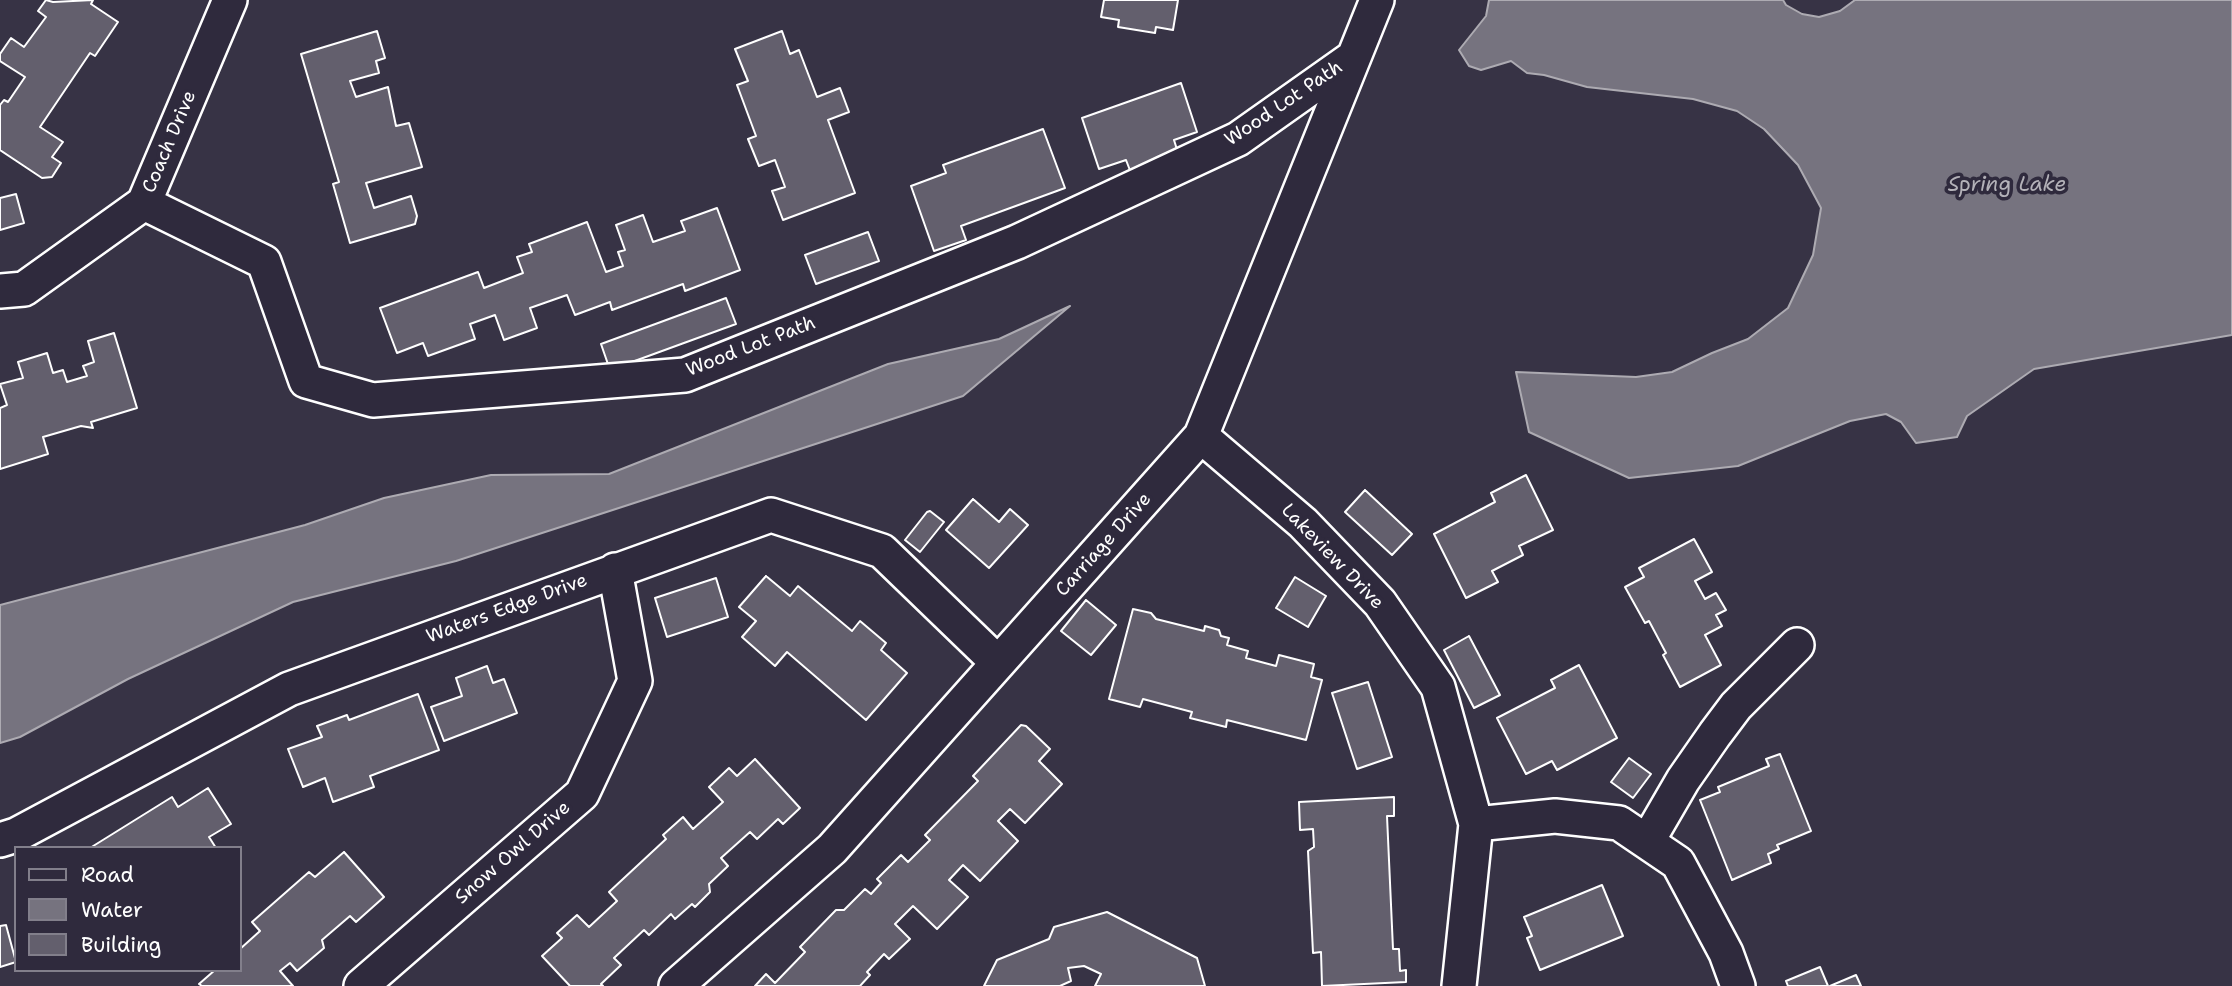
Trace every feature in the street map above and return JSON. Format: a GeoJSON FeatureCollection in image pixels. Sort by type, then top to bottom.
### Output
{"type":"FeatureCollection","features":[{"type":"Feature","properties":{"kind":"street","name":"Coach Drive"},"geometry":{"type":"LineString","coordinates":[[0,290],[24,289],[144,203],[230,0]]}},
{"type":"Feature","properties":{"kind":"street","name":"Carriage Drive"},"geometry":{"type":"LineString","coordinates":[[676,986],[832,849],[1201,436],[1377,0]]}},
{"type":"Feature","properties":{"kind":"street","name":"Wood Lot Path"},"geometry":{"type":"LineString","coordinates":[[144,203],[264,262],[306,381],[373,400],[685,375],[1017,242],[1238,139],[1354,57]]}},
{"type":"Feature","properties":{"kind":"street","name":"Lakeview Drive"},"geometry":{"type":"LineString","coordinates":[[1201,436],[1303,523],[1380,603],[1438,687],[1476,824],[1459,986]]}},
{"type":"Feature","properties":{"kind":"street","name":"Waters Edge Drive"},"geometry":{"type":"LineString","coordinates":[[0,840],[16,835],[289,689],[771,515],[882,551],[998,663]]}},
{"type":"Feature","properties":{"kind":"street","name":"Snow Owl Drive"},"geometry":{"type":"LineString","coordinates":[[361,986],[582,794],[635,681],[615,570]]}},
{"type":"Feature","properties":{"kind":"street"},"geometry":{"type":"LineString","coordinates":[[1647,842],[1683,780],[1736,706],[1797,645]]}},
{"type":"Feature","properties":{"kind":"street"},"geometry":{"type":"LineString","coordinates":[[1476,824],[1555,816],[1619,823],[1678,863],[1726,953],[1738,986]]}},
{"type":"Feature","properties":{"kind":"water","name":"Spring Lake"},"geometry":{"type":"Polygon","coordinates":[[[1489,0],[1783,0],[1786,5],[1802,14],[1819,17],[1840,11],[1855,0],[2232,0],[2232,335],[2034,369],[1967,416],[1957,437],[1916,443],[1901,422],[1886,414],[1850,421],[1738,466],[1629,478],[1529,432],[1516,372],[1636,377],[1672,372],[1748,339],[1788,308],[1813,255],[1821,208],[1798,165],[1764,129],[1737,111],[1693,99],[1587,87],[1527,73],[1511,61],[1481,70],[1469,66],[1459,50],[1486,16],[1489,0]]]}},
{"type":"Feature","properties":{"kind":"water"},"geometry":{"type":"Polygon","coordinates":[[[1070,306],[963,396],[456,561],[293,602],[128,679],[20,737],[0,743],[0,605],[305,525],[384,498],[491,475],[609,474],[888,364],[999,339],[1070,306]]]}},
{"type":"Feature","properties":{"kind":"building"},"geometry":{"type":"Polygon","coordinates":[[[46,0],[93,0],[91,4],[118,22],[95,56],[90,53],[40,127],[63,142],[52,157],[61,163],[52,177],[42,178],[0,150],[0,105],[4,100],[8,102],[25,77],[0,61],[0,54],[11,38],[24,47],[46,17],[38,11],[46,0]]]}},
{"type":"Feature","properties":{"kind":"building"},"geometry":{"type":"Polygon","coordinates":[[[1104,0],[1178,0],[1173,30],[1156,27],[1155,33],[1118,27],[1119,20],[1101,17],[1104,0]]]}},
{"type":"Feature","properties":{"kind":"building"},"geometry":{"type":"Polygon","coordinates":[[[377,31],[385,58],[376,61],[379,73],[350,81],[356,97],[388,87],[396,126],[409,123],[422,167],[366,183],[374,208],[411,196],[417,216],[415,224],[350,243],[333,184],[339,182],[301,54],[377,31]]]}},
{"type":"Feature","properties":{"kind":"building"},"geometry":{"type":"Polygon","coordinates":[[[782,31],[790,54],[799,50],[817,97],[840,88],[849,112],[828,120],[855,193],[783,220],[772,191],[785,187],[775,160],[759,166],[748,139],[756,136],[737,85],[748,81],[735,49],[782,31]]]}},
{"type":"Feature","properties":{"kind":"building"},"geometry":{"type":"Polygon","coordinates":[[[1181,83],[1197,132],[1174,140],[1179,156],[1131,173],[1126,160],[1099,169],[1082,118],[1181,83]]]}},
{"type":"Feature","properties":{"kind":"building"},"geometry":{"type":"Polygon","coordinates":[[[1043,129],[1065,188],[961,226],[966,240],[934,251],[911,186],[946,173],[943,165],[1043,129]]]}},
{"type":"Feature","properties":{"kind":"building"},"geometry":{"type":"Polygon","coordinates":[[[16,194],[24,223],[0,230],[0,198],[16,194]]]}},
{"type":"Feature","properties":{"kind":"building"},"geometry":{"type":"Polygon","coordinates":[[[717,208],[740,270],[685,291],[683,284],[612,310],[610,302],[575,315],[567,295],[530,308],[537,328],[504,340],[495,315],[470,324],[475,339],[428,356],[423,343],[397,353],[380,308],[478,272],[484,288],[523,273],[517,257],[532,252],[529,244],[587,222],[606,272],[623,266],[618,252],[625,250],[616,225],[643,215],[653,242],[685,231],[681,221],[717,208]]]}},
{"type":"Feature","properties":{"kind":"building"},"geometry":{"type":"Polygon","coordinates":[[[868,232],[879,261],[816,284],[805,255],[868,232]]]}},
{"type":"Feature","properties":{"kind":"building"},"geometry":{"type":"Polygon","coordinates":[[[726,298],[736,324],[610,370],[601,344],[726,298]]]}},
{"type":"Feature","properties":{"kind":"building"},"geometry":{"type":"Polygon","coordinates":[[[114,333],[137,408],[91,422],[93,428],[81,426],[43,437],[48,454],[0,469],[0,408],[7,405],[0,384],[23,378],[18,362],[47,353],[53,373],[63,370],[67,382],[87,376],[83,366],[94,362],[88,341],[114,333]]]}},
{"type":"Feature","properties":{"kind":"building"},"geometry":{"type":"Polygon","coordinates":[[[1526,475],[1553,530],[1519,546],[1523,555],[1492,571],[1498,582],[1466,598],[1434,534],[1495,502],[1491,493],[1526,475]]]}},
{"type":"Feature","properties":{"kind":"building"},"geometry":{"type":"Polygon","coordinates":[[[1365,490],[1412,534],[1392,555],[1345,512],[1365,490]]]}},
{"type":"Feature","properties":{"kind":"building"},"geometry":{"type":"Polygon","coordinates":[[[973,499],[999,522],[1010,509],[1028,525],[989,568],[946,530],[973,499]]]}},
{"type":"Feature","properties":{"kind":"building"},"geometry":{"type":"Polygon","coordinates":[[[930,511],[944,522],[920,552],[905,540],[930,511]]]}},
{"type":"Feature","properties":{"kind":"building"},"geometry":{"type":"Polygon","coordinates":[[[1694,539],[1712,572],[1695,581],[1705,599],[1716,593],[1726,610],[1716,615],[1722,626],[1705,635],[1721,665],[1680,687],[1649,621],[1645,623],[1625,587],[1644,577],[1639,568],[1694,539]]]}},
{"type":"Feature","properties":{"kind":"building"},"geometry":{"type":"Polygon","coordinates":[[[766,576],[790,596],[798,586],[852,631],[860,621],[886,643],[881,650],[907,673],[866,720],[787,652],[775,666],[742,637],[756,621],[739,607],[766,576]]]}},
{"type":"Feature","properties":{"kind":"building"},"geometry":{"type":"Polygon","coordinates":[[[1295,577],[1326,596],[1308,627],[1276,608],[1295,577]]]}},
{"type":"Feature","properties":{"kind":"building"},"geometry":{"type":"Polygon","coordinates":[[[716,578],[728,617],[667,637],[655,598],[716,578]]]}},
{"type":"Feature","properties":{"kind":"building"},"geometry":{"type":"Polygon","coordinates":[[[1086,600],[1116,625],[1091,655],[1061,631],[1086,600]]]}},
{"type":"Feature","properties":{"kind":"building"},"geometry":{"type":"Polygon","coordinates":[[[1133,609],[1151,613],[1156,619],[1204,631],[1205,626],[1219,630],[1221,636],[1229,638],[1227,645],[1248,651],[1246,658],[1276,666],[1279,655],[1314,664],[1311,677],[1322,680],[1306,740],[1227,720],[1226,727],[1190,718],[1192,712],[1143,699],[1140,707],[1109,699],[1133,609]]]}},
{"type":"Feature","properties":{"kind":"building"},"geometry":{"type":"Polygon","coordinates":[[[1469,636],[1500,695],[1474,708],[1444,650],[1469,636]]]}},
{"type":"Feature","properties":{"kind":"building"},"geometry":{"type":"Polygon","coordinates":[[[1579,665],[1617,738],[1557,770],[1552,761],[1526,774],[1497,718],[1555,688],[1551,680],[1579,665]]]}},
{"type":"Feature","properties":{"kind":"building"},"geometry":{"type":"Polygon","coordinates":[[[487,666],[493,683],[504,679],[517,713],[444,741],[431,707],[462,696],[456,678],[487,666]]]}},
{"type":"Feature","properties":{"kind":"building"},"geometry":{"type":"Polygon","coordinates":[[[1368,682],[1392,757],[1357,769],[1332,693],[1368,682]]]}},
{"type":"Feature","properties":{"kind":"building"},"geometry":{"type":"Polygon","coordinates":[[[418,694],[439,750],[370,776],[374,787],[333,802],[325,778],[303,787],[288,749],[322,737],[317,726],[347,715],[349,720],[418,694]]]}},
{"type":"Feature","properties":{"kind":"building"},"geometry":{"type":"Polygon","coordinates":[[[1021,725],[1026,726],[1050,749],[1039,761],[1062,784],[1025,823],[1010,809],[998,821],[1018,841],[980,881],[963,865],[949,880],[968,897],[937,929],[913,906],[895,924],[910,939],[889,959],[884,954],[867,972],[870,975],[860,986],[755,986],[766,974],[775,983],[805,952],[800,947],[836,910],[844,910],[865,889],[871,894],[881,883],[877,879],[901,855],[908,862],[930,840],[925,835],[978,781],[973,776],[1021,725]]]}},
{"type":"Feature","properties":{"kind":"building"},"geometry":{"type":"Polygon","coordinates":[[[1780,754],[1811,831],[1777,845],[1779,849],[1768,854],[1771,863],[1732,880],[1700,800],[1720,792],[1718,787],[1769,766],[1766,759],[1780,754]]]}},
{"type":"Feature","properties":{"kind":"building"},"geometry":{"type":"Polygon","coordinates":[[[1629,758],[1651,774],[1633,798],[1611,782],[1629,758]]]}},
{"type":"Feature","properties":{"kind":"building"},"geometry":{"type":"Polygon","coordinates":[[[755,759],[800,808],[783,824],[778,819],[757,839],[750,832],[721,858],[728,866],[709,884],[710,892],[695,907],[692,904],[675,919],[671,914],[649,935],[644,930],[614,958],[621,965],[601,984],[603,986],[570,986],[542,956],[562,938],[557,933],[577,915],[589,927],[617,901],[609,892],[666,839],[663,835],[683,817],[693,829],[723,802],[709,787],[729,768],[737,776],[755,759]]]}},
{"type":"Feature","properties":{"kind":"building"},"geometry":{"type":"Polygon","coordinates":[[[208,788],[231,824],[209,837],[215,846],[93,846],[172,797],[178,807],[208,788]]]}},
{"type":"Feature","properties":{"kind":"building"},"geometry":{"type":"Polygon","coordinates":[[[1394,797],[1394,816],[1387,816],[1393,949],[1399,949],[1400,971],[1406,970],[1406,982],[1322,986],[1321,952],[1313,953],[1308,851],[1314,847],[1313,829],[1300,830],[1299,802],[1394,797]]]}},
{"type":"Feature","properties":{"kind":"building"},"geometry":{"type":"Polygon","coordinates":[[[344,852],[384,897],[356,922],[350,916],[322,940],[324,948],[297,971],[290,963],[280,971],[293,986],[199,984],[213,972],[242,972],[242,947],[260,931],[252,922],[309,872],[315,877],[344,852]]]}},
{"type":"Feature","properties":{"kind":"building"},"geometry":{"type":"Polygon","coordinates":[[[1602,885],[1623,936],[1540,970],[1527,938],[1532,936],[1524,917],[1602,885]]]}},
{"type":"Feature","properties":{"kind":"building"},"geometry":{"type":"Polygon","coordinates":[[[1107,912],[1197,958],[1205,986],[1095,986],[1101,974],[1084,966],[1068,968],[1071,981],[1060,986],[984,986],[997,960],[1049,939],[1054,927],[1107,912]]]}},
{"type":"Feature","properties":{"kind":"building"},"geometry":{"type":"Polygon","coordinates":[[[6,925],[14,963],[0,967],[0,926],[6,925]]]}},
{"type":"Feature","properties":{"kind":"building"},"geometry":{"type":"Polygon","coordinates":[[[1820,967],[1828,986],[1788,986],[1786,981],[1820,967]]]}},
{"type":"Feature","properties":{"kind":"building"},"geometry":{"type":"Polygon","coordinates":[[[1856,975],[1861,986],[1830,986],[1856,975]]]}}]}
